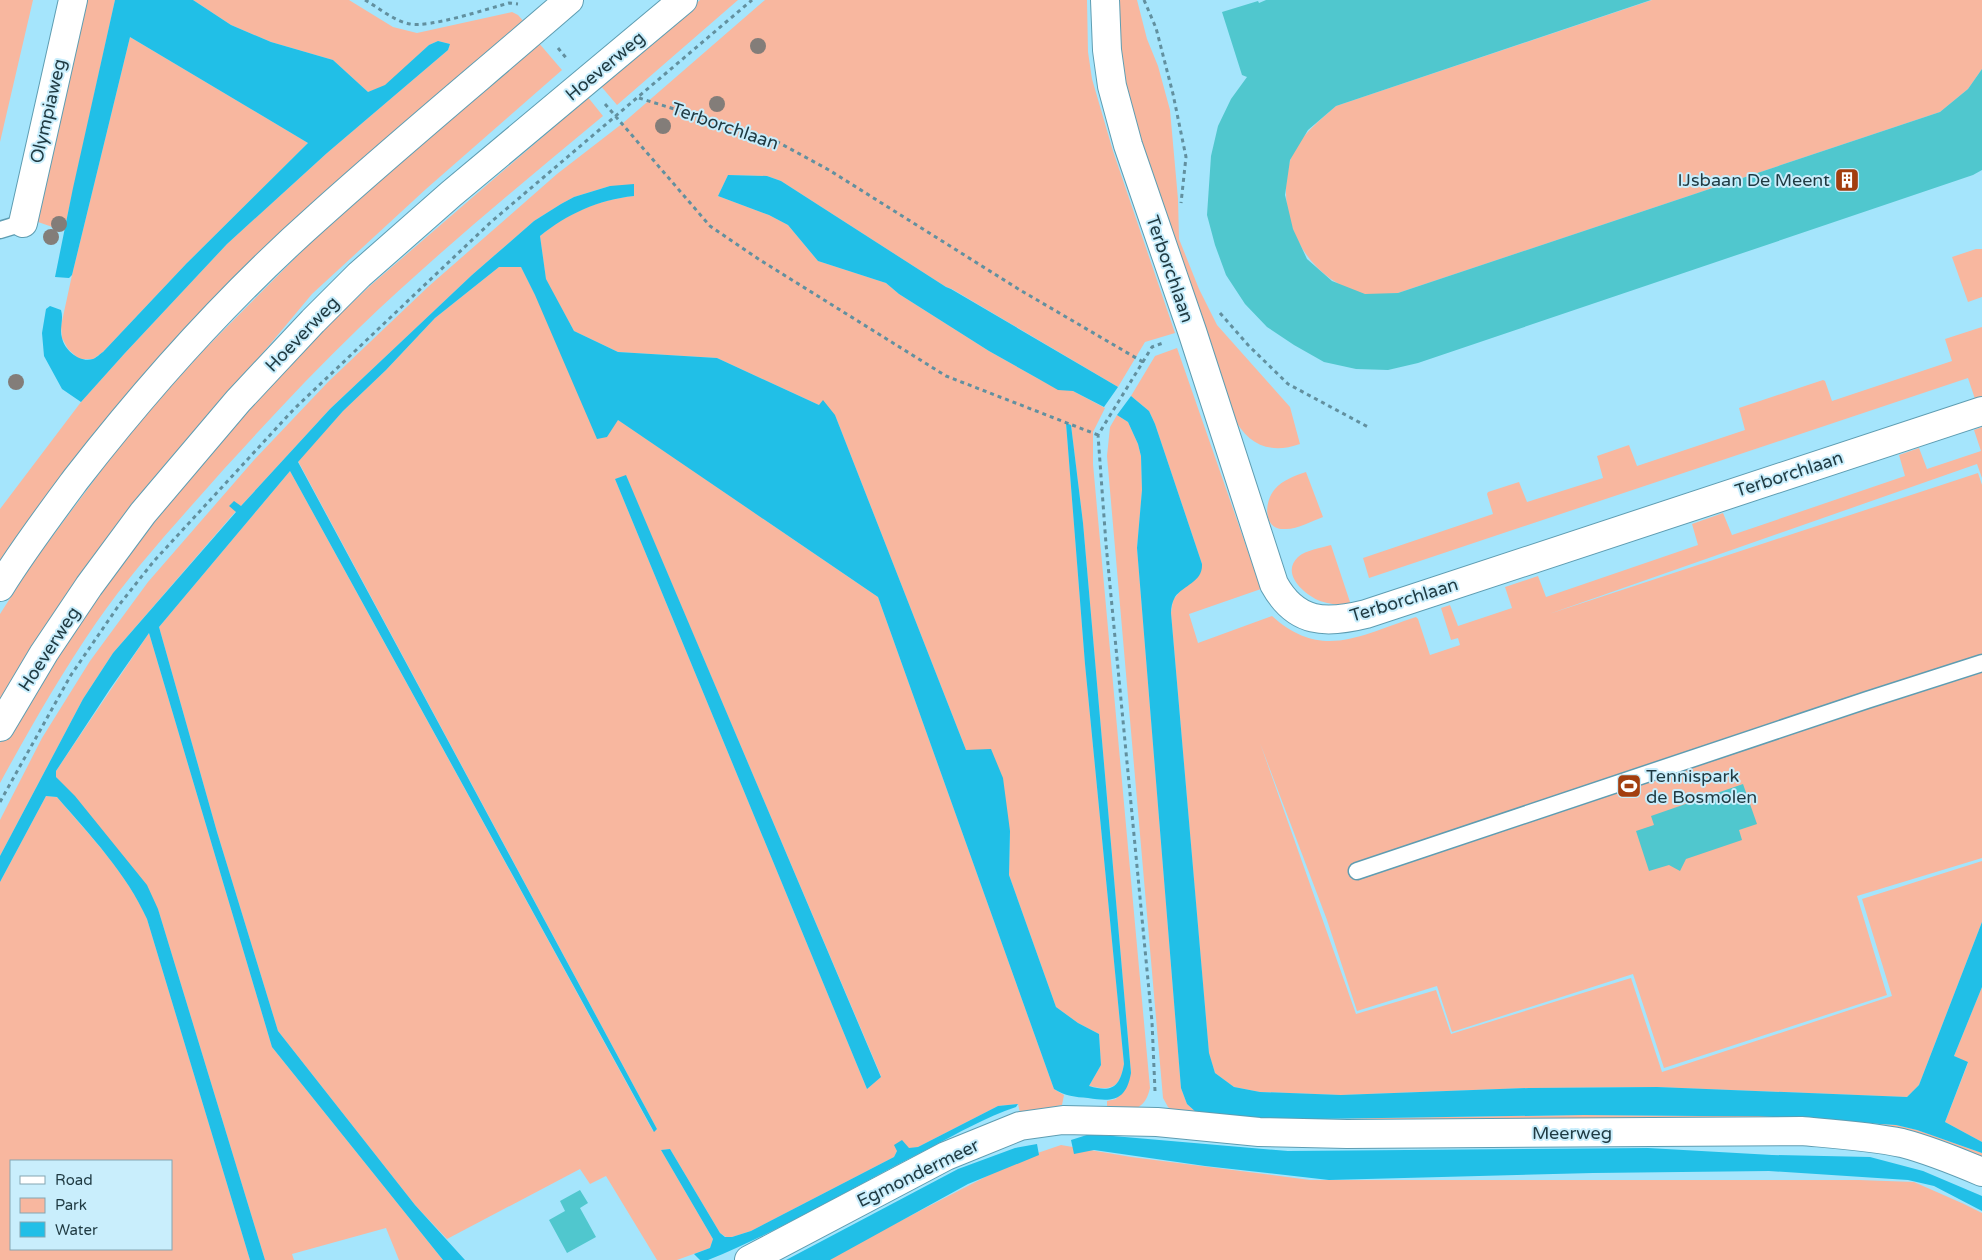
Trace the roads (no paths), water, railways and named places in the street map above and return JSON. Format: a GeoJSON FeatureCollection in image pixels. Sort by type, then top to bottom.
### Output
{"type":"FeatureCollection","features":[{"type":"Feature","properties":{"kind":"street","name":"Olympiaweg"},"geometry":{"type":"LineString","coordinates":[[12,226],[73,0]]}},
{"type":"Feature","properties":{"kind":"street"},"geometry":{"type":"LineString","coordinates":[[0,587],[48,517],[146,392],[236,296],[318,216],[569,0]]}},
{"type":"Feature","properties":{"kind":"street","name":"Terborchlaan"},"geometry":{"type":"LineString","coordinates":[[1105,0],[1107,50],[1112,86],[1128,145],[1192,331],[1274,584],[1281,597],[1291,607],[1304,615],[1326,620],[1336,620],[1366,614],[1982,411]]}},
{"type":"Feature","properties":{"kind":"street","name":"Hoeverweg"},"geometry":{"type":"LineString","coordinates":[[0,727],[44,653],[89,586],[143,513],[238,402],[313,321],[359,275],[451,194],[676,2]]}},
{"type":"Feature","properties":{"kind":"street","name":"Egmondermeer"},"geometry":{"type":"LineString","coordinates":[[749,1260],[946,1156],[1020,1126],[1063,1120],[1157,1122]]}},
{"type":"Feature","properties":{"kind":"street","name":"Meerweg"},"geometry":{"type":"LineString","coordinates":[[1157,1122],[1259,1132],[1338,1134],[1801,1131],[1852,1135],[1901,1143],[1953,1160],[1982,1172]]}},
{"type":"Feature","properties":{"kind":"lane"},"geometry":{"type":"LineString","coordinates":[[1357,871],[1982,663]]}},
{"type":"Feature","properties":{"kind":"water"},"geometry":{"type":"Polygon","coordinates":[[[115,0],[193,0],[231,25],[271,42],[333,60],[368,92],[385,85],[429,45],[438,41],[450,44],[448,50],[327,153],[227,244],[81,402],[62,389],[44,356],[42,333],[46,309],[50,306],[61,310],[61,335],[66,347],[74,355],[88,360],[95,358],[103,352],[186,264],[308,143],[130,37],[72,275],[69,278],[55,277],[115,0]]]}},
{"type":"Feature","properties":{"kind":"water"},"geometry":{"type":"Polygon","coordinates":[[[728,175],[767,176],[781,181],[946,287],[1118,387],[1104,407],[1073,391],[1058,390],[989,351],[899,294],[886,283],[818,261],[788,225],[769,215],[718,196],[728,175]]]}},
{"type":"Feature","properties":{"kind":"water"},"geometry":{"type":"Polygon","coordinates":[[[634,184],[634,196],[608,201],[584,209],[561,221],[540,236],[546,279],[574,331],[618,352],[717,358],[819,405],[823,400],[835,415],[966,750],[991,749],[1003,778],[1010,831],[1009,875],[1056,1007],[1078,1023],[1099,1034],[1101,1065],[1089,1086],[1104,1089],[1117,1083],[1124,1064],[1085,664],[1066,423],[1071,425],[1083,523],[1131,1073],[1129,1082],[1126,1089],[1117,1098],[1105,1100],[1074,1097],[1054,1089],[878,597],[618,420],[607,437],[597,439],[521,267],[499,267],[435,318],[386,370],[343,411],[298,462],[657,1129],[654,1132],[290,471],[159,627],[217,832],[278,1031],[415,1205],[465,1260],[443,1260],[272,1047],[149,633],[56,771],[56,777],[75,796],[147,885],[158,909],[265,1260],[250,1260],[147,919],[139,902],[107,855],[57,797],[46,796],[0,882],[0,856],[83,699],[113,653],[236,512],[229,506],[234,501],[241,506],[330,409],[472,275],[534,221],[574,197],[610,186],[634,184]]]}},
{"type":"Feature","properties":{"kind":"water"},"geometry":{"type":"Polygon","coordinates":[[[1131,396],[1149,411],[1155,424],[1202,564],[1196,579],[1175,597],[1171,613],[1209,1053],[1215,1073],[1234,1087],[1260,1092],[1341,1095],[1529,1088],[1657,1087],[1907,1097],[1919,1085],[1982,922],[1982,987],[1954,1056],[1968,1062],[1945,1122],[1982,1142],[1982,1153],[1917,1130],[1896,1125],[1759,1116],[1584,1115],[1252,1120],[1197,1113],[1187,1104],[1181,1088],[1137,548],[1142,490],[1141,456],[1128,422],[1117,415],[1131,396]]]}},
{"type":"Feature","properties":{"kind":"water"},"geometry":{"type":"Polygon","coordinates":[[[626,475],[881,1077],[867,1089],[615,479],[626,475]]]}},
{"type":"Feature","properties":{"kind":"water"},"geometry":{"type":"Polygon","coordinates":[[[1018,1104],[1016,1107],[962,1131],[793,1221],[708,1260],[700,1260],[694,1254],[710,1248],[713,1239],[661,1150],[670,1149],[720,1233],[725,1237],[732,1237],[751,1231],[894,1157],[897,1151],[894,1145],[902,1140],[909,1148],[918,1147],[998,1106],[1018,1104]]]}},
{"type":"Feature","properties":{"kind":"water"},"geometry":{"type":"Polygon","coordinates":[[[1090,1134],[1288,1151],[1648,1148],[1772,1155],[1870,1157],[1923,1171],[1982,1196],[1982,1211],[1934,1186],[1908,1180],[1769,1171],[1593,1173],[1329,1180],[1205,1166],[1094,1150],[1074,1154],[1071,1140],[1090,1134]]]}},
{"type":"Feature","properties":{"kind":"water"},"geometry":{"type":"Polygon","coordinates":[[[1037,1144],[1039,1155],[968,1184],[830,1260],[786,1260],[958,1169],[1015,1148],[1037,1144]]]}},
{"type":"Feature","properties":{"kind":"place","name":"IJsbaan De Meent"},"geometry":{"type":"Point","coordinates":[1847,180]}},
{"type":"Feature","properties":{"kind":"place","name":"Tennispark de Bosmolen"},"geometry":{"type":"Point","coordinates":[1629,786]}}]}
